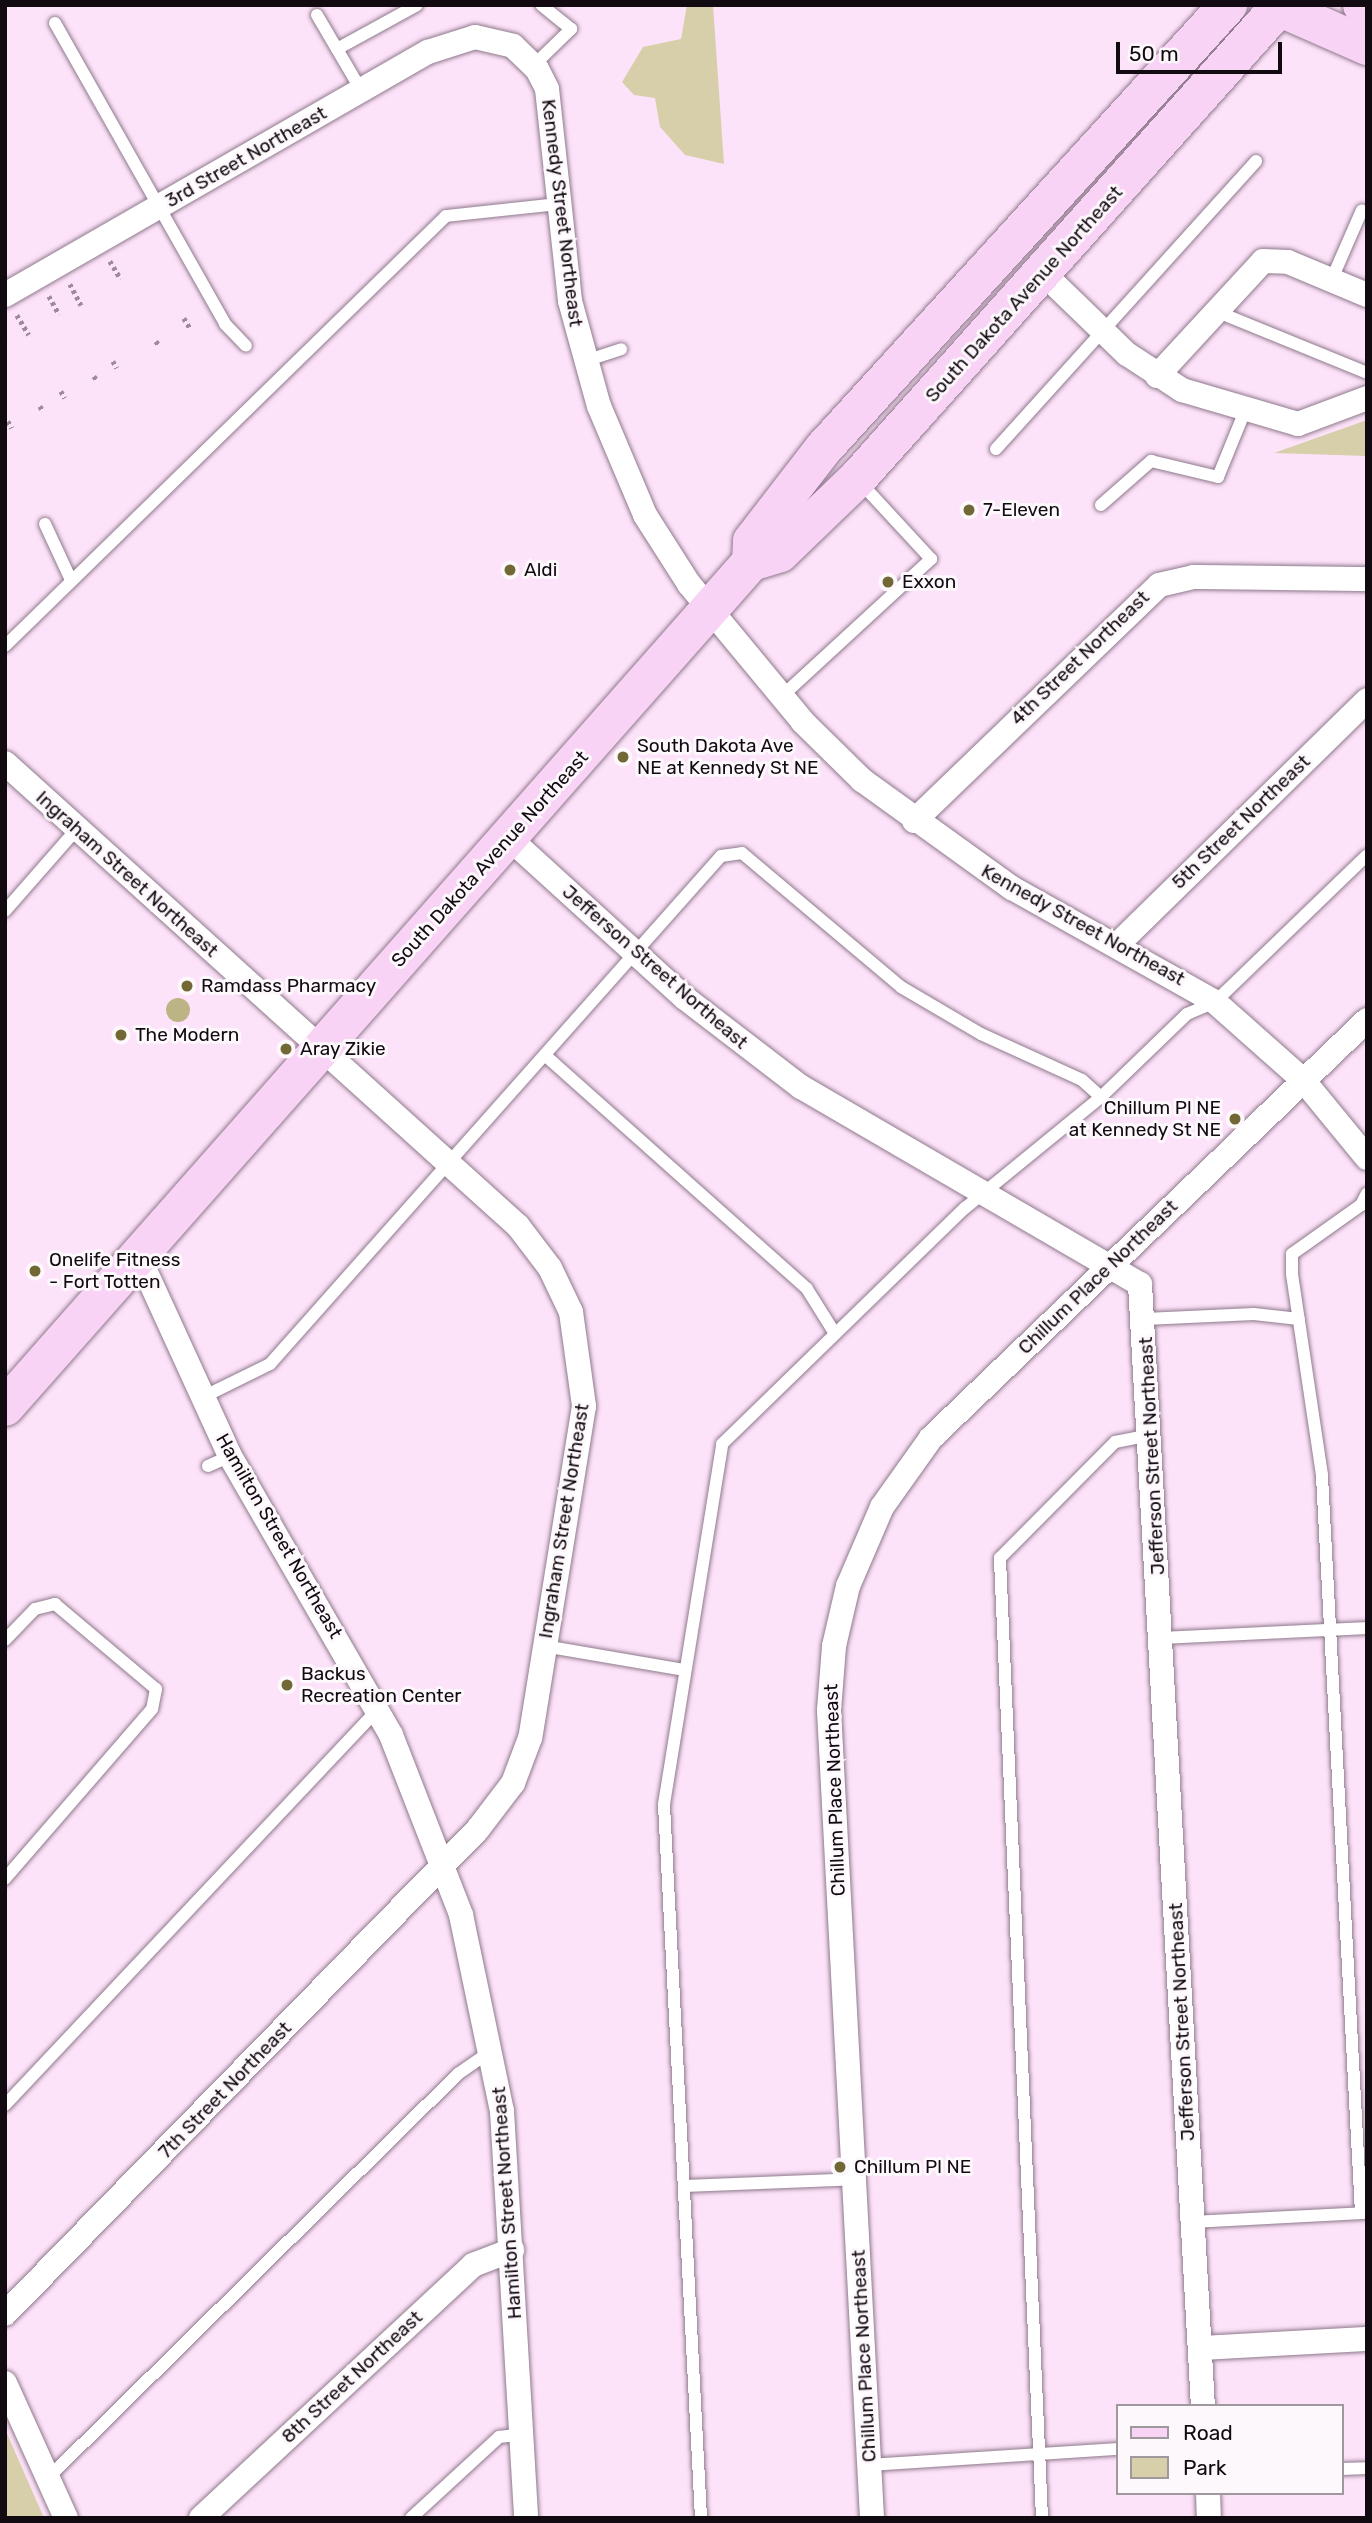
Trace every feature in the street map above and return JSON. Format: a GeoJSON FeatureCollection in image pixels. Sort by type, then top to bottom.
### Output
{"type":"FeatureCollection","features":[{"type":"Feature","properties":{"kind":"main road","name":"South Dakota Avenue Northeast"},"geometry":{"type":"LineString","coordinates":[[751,562],[752,541],[824,448],[1228,5]]}},
{"type":"Feature","properties":{"kind":"main road"},"geometry":{"type":"LineString","coordinates":[[1362,5],[1367,7]]}},
{"type":"Feature","properties":{"kind":"main road","name":"South Dakota Avenue Northeast"},"geometry":{"type":"LineString","coordinates":[[5,1407],[751,562],[780,553],[858,479],[1278,6]]}},
{"type":"Feature","properties":{"kind":"main road"},"geometry":{"type":"LineString","coordinates":[[1278,6],[1367,46]]}},
{"type":"Feature","properties":{"kind":"street","name":"3rd Street Northeast"},"geometry":{"type":"LineString","coordinates":[[11,304],[158,208],[360,90],[455,40],[492,38],[534,65]]}},
{"type":"Feature","properties":{"kind":"street","name":"Kennedy Street Northeast"},"geometry":{"type":"LineString","coordinates":[[534,65],[549,101],[559,204],[584,361],[645,514],[710,611],[781,697],[840,759],[914,821],[1027,897],[1215,1002],[1303,1080],[1367,1157]]}},
{"type":"Feature","properties":{"kind":"street"},"geometry":{"type":"LineString","coordinates":[[1157,376],[1213,310],[1269,259],[1367,295]]}},
{"type":"Feature","properties":{"kind":"street"},"geometry":{"type":"LineString","coordinates":[[1043,273],[1102,333],[1157,376],[1245,411],[1298,424],[1367,398]]}},
{"type":"Feature","properties":{"kind":"street","name":"4th Street Northeast"},"geometry":{"type":"LineString","coordinates":[[914,821],[1158,585],[1193,577],[1367,579]]}},
{"type":"Feature","properties":{"kind":"street","name":"5th Street Northeast"},"geometry":{"type":"LineString","coordinates":[[1117,945],[1367,700]]}},
{"type":"Feature","properties":{"kind":"street","name":"Ingraham Street Northeast"},"geometry":{"type":"LineString","coordinates":[[5,763],[76,830],[447,1161],[539,1252],[565,1297],[579,1343],[583,1413],[520,1771],[444,1864]]}},
{"type":"Feature","properties":{"kind":"street","name":"Jefferson Street Northeast"},"geometry":{"type":"LineString","coordinates":[[509,838],[635,951],[802,1087],[1108,1268],[1140,1284],[1145,1319],[1203,2404]]}},
{"type":"Feature","properties":{"kind":"street","name":"Chillum Place Northeast"},"geometry":{"type":"LineString","coordinates":[[872,2518],[829,1710],[838,1621],[871,1529],[916,1457],[1108,1268],[1367,1020]]}},
{"type":"Feature","properties":{"kind":"street","name":"Hamilton Street Northeast"},"geometry":{"type":"LineString","coordinates":[[138,1255],[202,1397],[219,1461],[378,1709],[444,1864],[493,2049],[512,2250],[526,2518]]}},
{"type":"Feature","properties":{"kind":"street","name":"7th Street Northeast"},"geometry":{"type":"LineString","coordinates":[[5,2314],[444,1864]]}},
{"type":"Feature","properties":{"kind":"street","name":"8th Street Northeast"},"geometry":{"type":"LineString","coordinates":[[201,2518],[473,2265],[512,2250]]}},
{"type":"Feature","properties":{"kind":"street"},"geometry":{"type":"LineString","coordinates":[[1200,2348],[1367,2339]]}},
{"type":"Feature","properties":{"kind":"street"},"geometry":{"type":"LineString","coordinates":[[5,2383],[66,2518]]}},
{"type":"Feature","properties":{"kind":"street"},"geometry":{"type":"LineString","coordinates":[[1208,2495],[1209,2518]]}},
{"type":"Feature","properties":{"kind":"lane"},"geometry":{"type":"LineString","coordinates":[[337,49],[417,5]]}},
{"type":"Feature","properties":{"kind":"lane"},"geometry":{"type":"LineString","coordinates":[[534,65],[571,29],[541,5]]}},
{"type":"Feature","properties":{"kind":"lane"},"geometry":{"type":"LineString","coordinates":[[317,15],[360,90]]}},
{"type":"Feature","properties":{"kind":"lane"},"geometry":{"type":"LineString","coordinates":[[55,23],[225,324],[246,346]]}},
{"type":"Feature","properties":{"kind":"lane"},"geometry":{"type":"LineString","coordinates":[[996,449],[1256,160]]}},
{"type":"Feature","properties":{"kind":"lane"},"geometry":{"type":"LineString","coordinates":[[5,646],[446,216],[559,204]]}},
{"type":"Feature","properties":{"kind":"lane"},"geometry":{"type":"LineString","coordinates":[[1331,281],[1362,210]]}},
{"type":"Feature","properties":{"kind":"lane"},"geometry":{"type":"LineString","coordinates":[[1213,310],[1367,373]]}},
{"type":"Feature","properties":{"kind":"lane"},"geometry":{"type":"LineString","coordinates":[[584,361],[621,349]]}},
{"type":"Feature","properties":{"kind":"lane"},"geometry":{"type":"LineString","coordinates":[[1101,505],[1151,461],[1218,477],[1245,411]]}},
{"type":"Feature","properties":{"kind":"lane"},"geometry":{"type":"LineString","coordinates":[[781,697],[931,559],[858,479]]}},
{"type":"Feature","properties":{"kind":"lane"},"geometry":{"type":"LineString","coordinates":[[45,524],[71,580]]}},
{"type":"Feature","properties":{"kind":"lane"},"geometry":{"type":"LineString","coordinates":[[5,911],[76,830]]}},
{"type":"Feature","properties":{"kind":"lane"},"geometry":{"type":"LineString","coordinates":[[202,1397],[270,1364],[447,1161],[547,1057],[635,951],[721,856],[743,853],[901,987],[981,1034],[1082,1080],[1101,1097]]}},
{"type":"Feature","properties":{"kind":"lane"},"geometry":{"type":"LineString","coordinates":[[701,2518],[664,1804],[722,1444],[834,1332],[986,1195],[1101,1097],[1187,1014],[1215,1002],[1367,855]]}},
{"type":"Feature","properties":{"kind":"lane"},"geometry":{"type":"LineString","coordinates":[[547,1057],[807,1289],[834,1332]]}},
{"type":"Feature","properties":{"kind":"lane"},"geometry":{"type":"LineString","coordinates":[[1193,2222],[1364,2213],[1322,1475],[1298,1319],[1292,1254],[1361,1205],[1367,1193]]}},
{"type":"Feature","properties":{"kind":"lane"},"geometry":{"type":"LineString","coordinates":[[1145,1319],[1254,1314],[1298,1319]]}},
{"type":"Feature","properties":{"kind":"lane"},"geometry":{"type":"LineString","coordinates":[[1042,2518],[1000,1558],[1115,1442],[1151,1435]]}},
{"type":"Feature","properties":{"kind":"lane"},"geometry":{"type":"LineString","coordinates":[[5,1640],[34,1609],[55,1604],[156,1689],[152,1709],[5,1880]]}},
{"type":"Feature","properties":{"kind":"lane"},"geometry":{"type":"LineString","coordinates":[[1162,1638],[1367,1628]]}},
{"type":"Feature","properties":{"kind":"lane"},"geometry":{"type":"LineString","coordinates":[[544,1646],[685,1670]]}},
{"type":"Feature","properties":{"kind":"lane"},"geometry":{"type":"LineString","coordinates":[[5,2105],[378,1709]]}},
{"type":"Feature","properties":{"kind":"lane"},"geometry":{"type":"LineString","coordinates":[[48,2478],[458,2074],[493,2049]]}},
{"type":"Feature","properties":{"kind":"lane"},"geometry":{"type":"LineString","coordinates":[[684,2186],[855,2179]]}},
{"type":"Feature","properties":{"kind":"lane"},"geometry":{"type":"LineString","coordinates":[[411,2518],[499,2437],[522,2434]]}},
{"type":"Feature","properties":{"kind":"lane"},"geometry":{"type":"LineString","coordinates":[[869,2465],[1116,2449]]}},
{"type":"Feature","properties":{"kind":"lane"},"geometry":{"type":"LineString","coordinates":[[1344,2469],[1367,2468]]}},
{"type":"Feature","properties":{"kind":"path"},"geometry":{"type":"LineString","coordinates":[[110,261],[121,279]]}},
{"type":"Feature","properties":{"kind":"path"},"geometry":{"type":"LineString","coordinates":[[70,284],[81,305]]}},
{"type":"Feature","properties":{"kind":"path"},"geometry":{"type":"LineString","coordinates":[[49,296],[59,314]]}},
{"type":"Feature","properties":{"kind":"path"},"geometry":{"type":"LineString","coordinates":[[11,304],[29,335]]}},
{"type":"Feature","properties":{"kind":"path"},"geometry":{"type":"LineString","coordinates":[[184,318],[190,328]]}},
{"type":"Feature","properties":{"kind":"path"},"geometry":{"type":"LineString","coordinates":[[113,361],[117,368]]}},
{"type":"Feature","properties":{"kind":"path"},"geometry":{"type":"LineString","coordinates":[[61,391],[65,398]]}},
{"type":"Feature","properties":{"kind":"path"},"geometry":{"type":"LineString","coordinates":[[8,421],[12,428]]}},
{"type":"Feature","properties":{"kind":"green space"},"geometry":{"type":"Polygon","coordinates":[[[687,5],[713,5],[724,164],[685,155],[660,127],[655,98],[634,95],[622,82],[643,47],[681,39],[687,5]]]}},
{"type":"Feature","properties":{"kind":"green space"},"geometry":{"type":"Polygon","coordinates":[[[1367,420],[1367,456],[1274,453],[1367,420]]]}},
{"type":"Feature","properties":{"kind":"green space"},"geometry":{"type":"Polygon","coordinates":[[[5,2429],[44,2518],[5,2518],[5,2429]]]}},
{"type":"Feature","properties":{"kind":"shaded area"},"geometry":{"type":"Polygon","coordinates":[[[178,998],[187,1001],[190,1010],[187,1019],[178,1022],[169,1019],[166,1010],[169,1001],[178,998]]]}},
{"type":"Feature","properties":{"kind":"place","name":"7-Eleven"},"geometry":{"type":"Point","coordinates":[969,510]}},
{"type":"Feature","properties":{"kind":"place","name":"Aldi"},"geometry":{"type":"Point","coordinates":[510,570]}},
{"type":"Feature","properties":{"kind":"place","name":"Exxon"},"geometry":{"type":"Point","coordinates":[888,582]}},
{"type":"Feature","properties":{"kind":"place","name":"South Dakota Ave NE at Kennedy St NE"},"geometry":{"type":"Point","coordinates":[623,757]}},
{"type":"Feature","properties":{"kind":"place","name":"Ramdass Pharmacy"},"geometry":{"type":"Point","coordinates":[187,986]}},
{"type":"Feature","properties":{"kind":"place","name":"The Modern"},"geometry":{"type":"Point","coordinates":[121,1035]}},
{"type":"Feature","properties":{"kind":"place","name":"Aray Zikie"},"geometry":{"type":"Point","coordinates":[286,1049]}},
{"type":"Feature","properties":{"kind":"place","name":"Chillum Pl NE at Kennedy St NE"},"geometry":{"type":"Point","coordinates":[1235,1119]}},
{"type":"Feature","properties":{"kind":"place","name":"Onelife Fitness - Fort Totten"},"geometry":{"type":"Point","coordinates":[35,1271]}},
{"type":"Feature","properties":{"kind":"place","name":"Backus Recreation Center"},"geometry":{"type":"Point","coordinates":[287,1685]}},
{"type":"Feature","properties":{"kind":"place","name":"Chillum Pl NE"},"geometry":{"type":"Point","coordinates":[840,2167]}}]}
